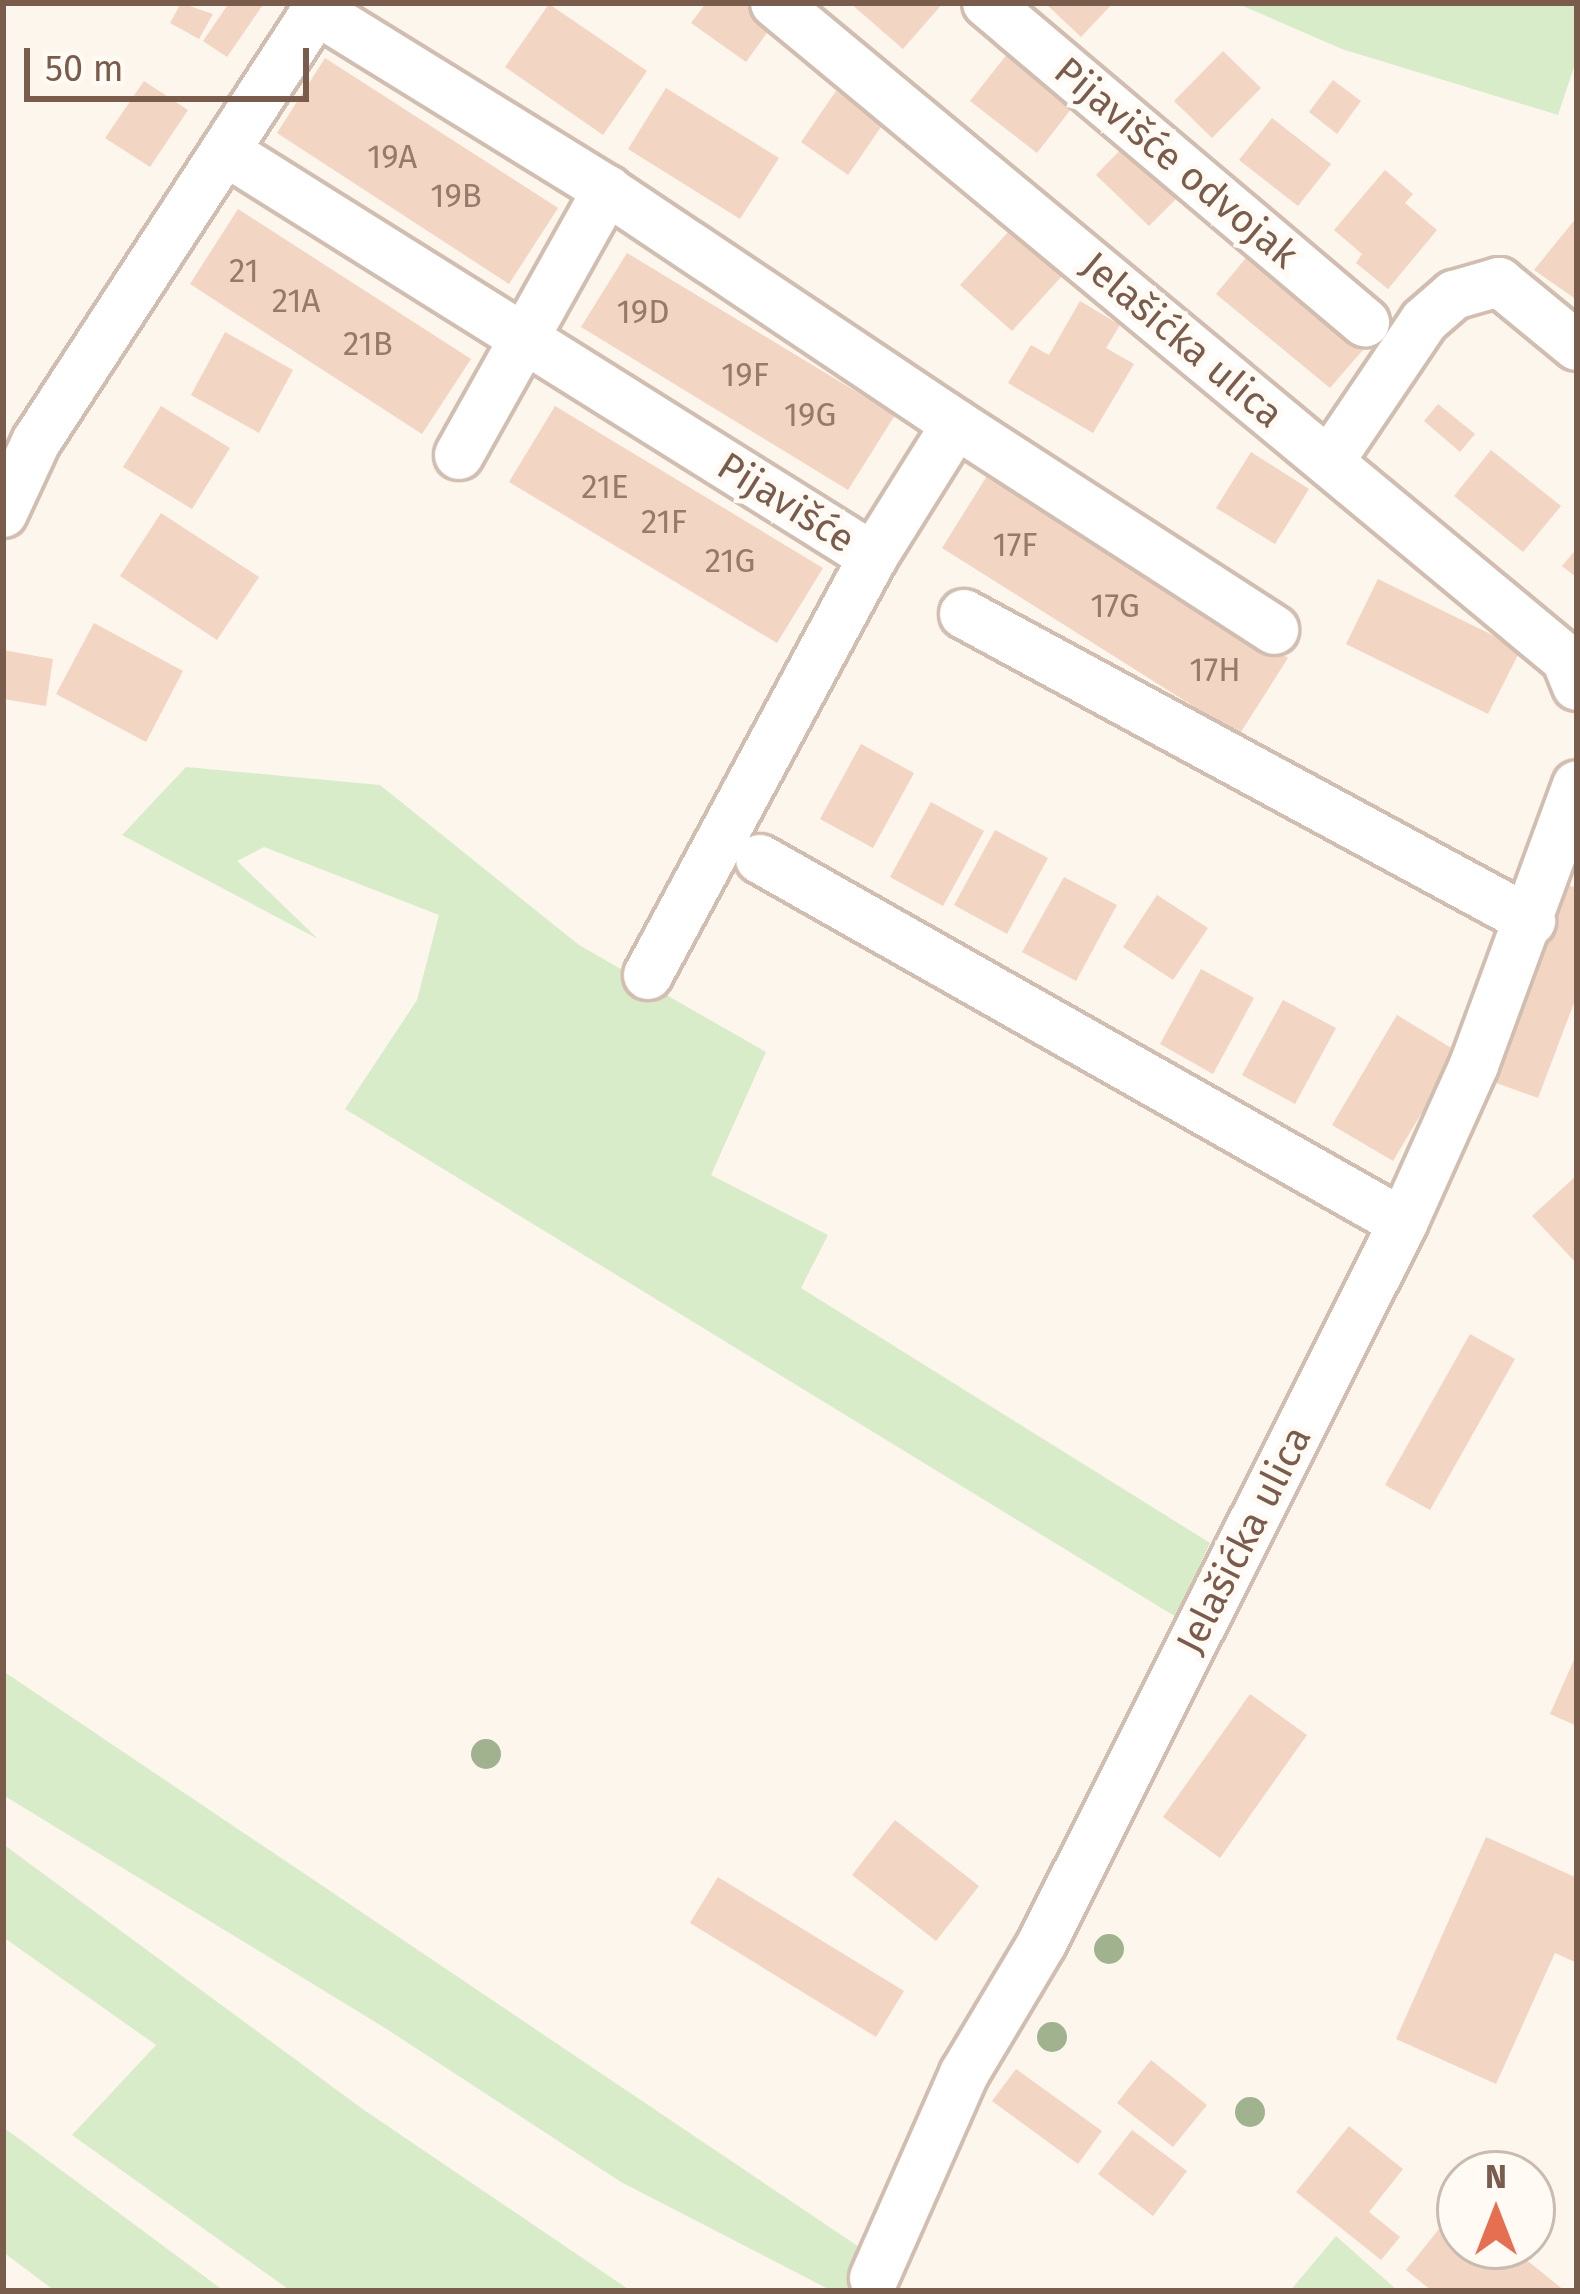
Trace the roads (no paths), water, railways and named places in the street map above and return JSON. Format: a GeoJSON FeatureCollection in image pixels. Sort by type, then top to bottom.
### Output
{"type":"FeatureCollection","features":[{"type":"Feature","properties":{"kind":"street","name":"Jelašićka ulica"},"geometry":{"type":"LineString","coordinates":[[775,3],[1566,658],[1577,686]]}},
{"type":"Feature","properties":{"kind":"street","name":"Pijavišće odvojak"},"geometry":{"type":"LineString","coordinates":[[987,3],[1365,322]]}},
{"type":"Feature","properties":{"kind":"street"},"geometry":{"type":"LineString","coordinates":[[3,513],[36,442],[319,7],[607,190],[1274,630]]}},
{"type":"Feature","properties":{"kind":"street","name":"Pijavišće"},"geometry":{"type":"LineString","coordinates":[[225,151],[873,557],[956,424]]}},
{"type":"Feature","properties":{"kind":"street"},"geometry":{"type":"LineString","coordinates":[[459,455],[607,190]]}},
{"type":"Feature","properties":{"kind":"street"},"geometry":{"type":"LineString","coordinates":[[1329,462],[1424,321],[1454,295],[1499,282],[1577,346]]}},
{"type":"Feature","properties":{"kind":"street"},"geometry":{"type":"LineString","coordinates":[[649,975],[873,557]]}},
{"type":"Feature","properties":{"kind":"street"},"geometry":{"type":"LineString","coordinates":[[964,614],[1531,921]]}},
{"type":"Feature","properties":{"kind":"street","name":"Jelašićka ulica"},"geometry":{"type":"LineString","coordinates":[[874,2278],[964,2074],[1042,1943],[1403,1222],[1531,921],[1577,785]]}},
{"type":"Feature","properties":{"kind":"street"},"geometry":{"type":"LineString","coordinates":[[760,859],[1403,1222]]}}]}
